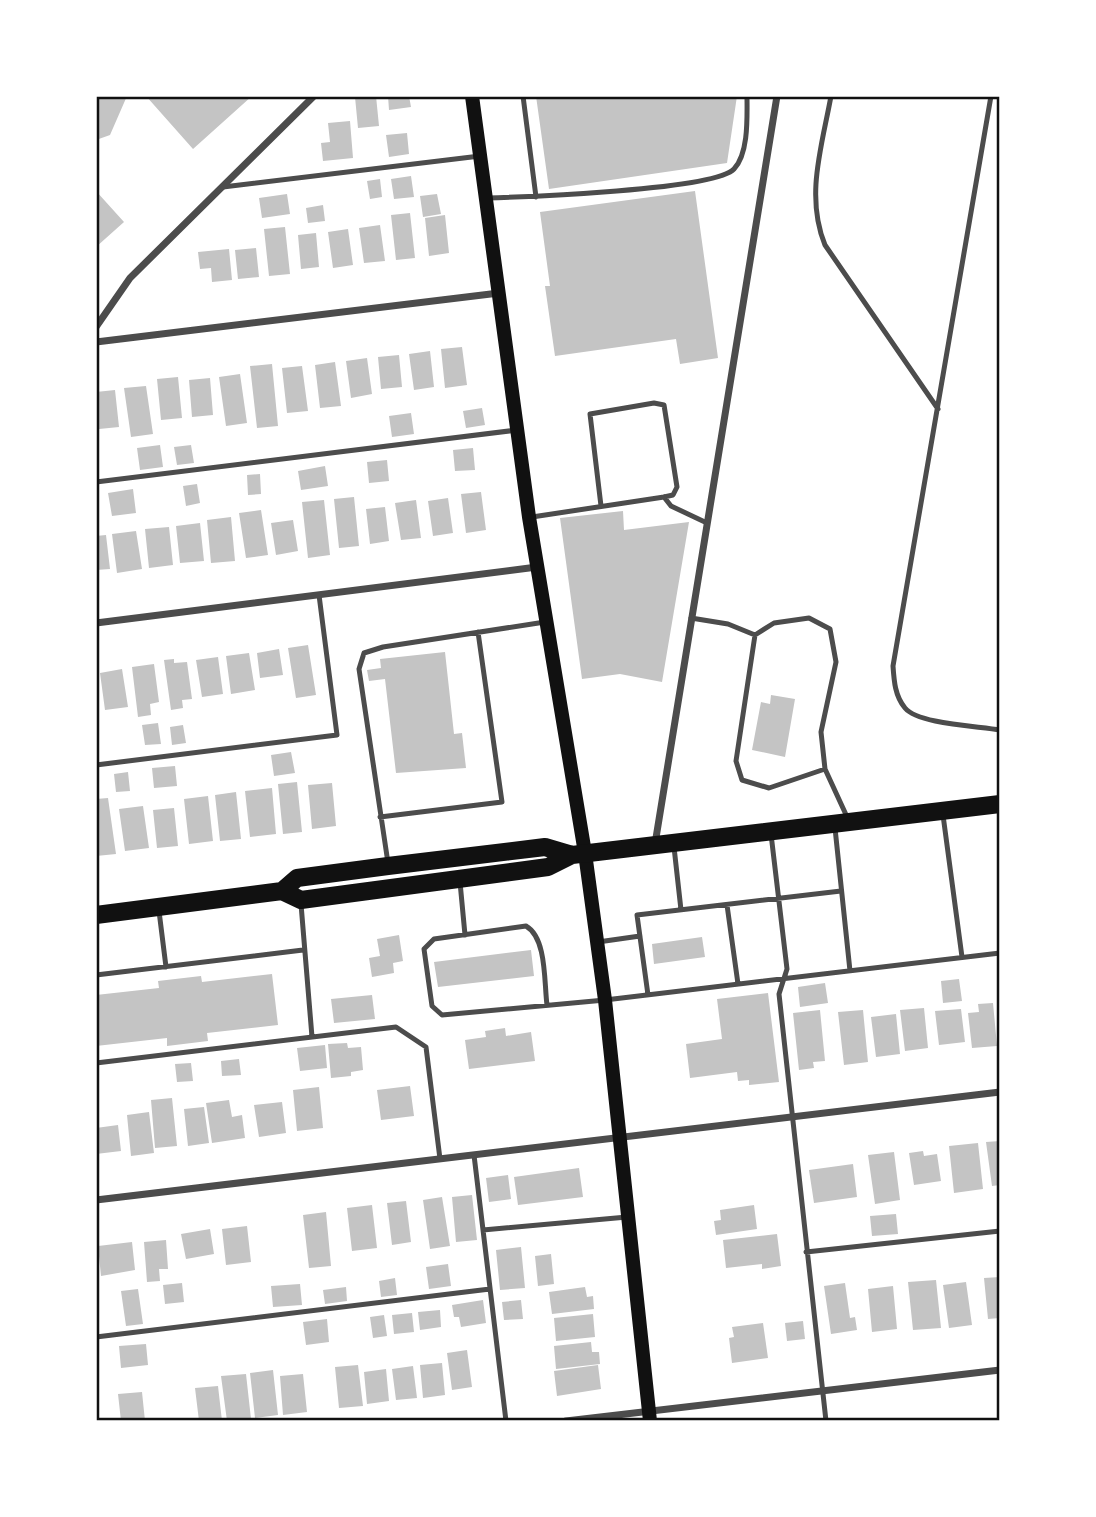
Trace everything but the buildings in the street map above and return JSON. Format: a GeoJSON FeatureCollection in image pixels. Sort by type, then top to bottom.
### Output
{"type":"FeatureCollection","features":[{"type":"Feature","properties":{"kind":"main road"},"geometry":{"type":"LineString","coordinates":[[472,96],[578,854],[597,942],[605,1000],[650,1416]]}},
{"type":"Feature","properties":{"kind":"main road"},"geometry":{"type":"LineString","coordinates":[[96,915],[282,891],[301,900],[548,867],[578,854],[1000,804]]}},
{"type":"Feature","properties":{"kind":"main road"},"geometry":{"type":"LineString","coordinates":[[282,891],[297,878],[388,866],[545,847],[578,854]]}},
{"type":"Feature","properties":{"kind":"street"},"geometry":{"type":"LineString","coordinates":[[96,327],[130,278],[314,96]]}},
{"type":"Feature","properties":{"kind":"street"},"geometry":{"type":"LineString","coordinates":[[654,845],[777,96]]}},
{"type":"Feature","properties":{"kind":"street"},"geometry":{"type":"LineString","coordinates":[[96,342],[499,293]]}},
{"type":"Feature","properties":{"kind":"street"},"geometry":{"type":"LineString","coordinates":[[96,623],[537,567]]}},
{"type":"Feature","properties":{"kind":"street"},"geometry":{"type":"LineString","coordinates":[[96,1200],[1000,1092]]}},
{"type":"Feature","properties":{"kind":"street"},"geometry":{"type":"LineString","coordinates":[[566,1421],[650,1416],[822,1391],[1000,1370]]}},
{"type":"Feature","properties":{"kind":"lane"},"geometry":{"type":"LineString","coordinates":[[523,96],[536,197]]}},
{"type":"Feature","properties":{"kind":"lane"},"geometry":{"type":"LineString","coordinates":[[486,198],[536,197],[686,183],[727,173],[734,169],[741,154],[747,96]]}},
{"type":"Feature","properties":{"kind":"lane"},"geometry":{"type":"LineString","coordinates":[[831,96],[815,187],[818,228],[825,245],[938,409]]}},
{"type":"Feature","properties":{"kind":"lane"},"geometry":{"type":"LineString","coordinates":[[991,96],[893,666],[898,697],[906,710],[917,716],[1000,730]]}},
{"type":"Feature","properties":{"kind":"lane"},"geometry":{"type":"LineString","coordinates":[[223,187],[480,156]]}},
{"type":"Feature","properties":{"kind":"lane"},"geometry":{"type":"LineString","coordinates":[[529,517],[664,497],[673,495],[677,487],[664,405],[654,402],[590,414],[588,422],[601,506]]}},
{"type":"Feature","properties":{"kind":"lane"},"geometry":{"type":"LineString","coordinates":[[96,482],[518,430]]}},
{"type":"Feature","properties":{"kind":"lane"},"geometry":{"type":"LineString","coordinates":[[664,497],[671,506],[707,523]]}},
{"type":"Feature","properties":{"kind":"lane"},"geometry":{"type":"LineString","coordinates":[[96,765],[337,735],[319,595]]}},
{"type":"Feature","properties":{"kind":"lane"},"geometry":{"type":"LineString","coordinates":[[691,618],[728,624],[755,635]]}},
{"type":"Feature","properties":{"kind":"lane"},"geometry":{"type":"LineString","coordinates":[[825,769],[769,788],[742,780],[736,761],[755,635],[774,623],[809,618],[830,629],[836,662],[821,732],[825,769],[842,823],[841,891],[850,971]]}},
{"type":"Feature","properties":{"kind":"lane"},"geometry":{"type":"LineString","coordinates":[[388,866],[359,669],[364,653],[383,647],[546,622]]}},
{"type":"Feature","properties":{"kind":"lane"},"geometry":{"type":"LineString","coordinates":[[380,817],[502,802],[478,632]]}},
{"type":"Feature","properties":{"kind":"lane"},"geometry":{"type":"LineString","coordinates":[[943,811],[962,957]]}},
{"type":"Feature","properties":{"kind":"lane"},"geometry":{"type":"LineString","coordinates":[[771,831],[787,969],[779,994],[825,1421]]}},
{"type":"Feature","properties":{"kind":"lane"},"geometry":{"type":"LineString","coordinates":[[673,842],[681,910]]}},
{"type":"Feature","properties":{"kind":"lane"},"geometry":{"type":"LineString","coordinates":[[460,880],[465,935]]}},
{"type":"Feature","properties":{"kind":"lane"},"geometry":{"type":"LineString","coordinates":[[648,995],[638,915],[841,891]]}},
{"type":"Feature","properties":{"kind":"lane"},"geometry":{"type":"LineString","coordinates":[[301,900],[303,950],[313,1037]]}},
{"type":"Feature","properties":{"kind":"lane"},"geometry":{"type":"LineString","coordinates":[[727,905],[738,984]]}},
{"type":"Feature","properties":{"kind":"lane"},"geometry":{"type":"LineString","coordinates":[[159,907],[166,967]]}},
{"type":"Feature","properties":{"kind":"lane"},"geometry":{"type":"LineString","coordinates":[[547,1005],[538,942],[534,931],[526,926],[434,939],[425,949],[432,1006],[442,1015],[605,1000],[1000,953]]}},
{"type":"Feature","properties":{"kind":"lane"},"geometry":{"type":"LineString","coordinates":[[597,942],[640,936]]}},
{"type":"Feature","properties":{"kind":"lane"},"geometry":{"type":"LineString","coordinates":[[96,975],[303,950]]}},
{"type":"Feature","properties":{"kind":"lane"},"geometry":{"type":"LineString","coordinates":[[96,1063],[396,1027],[426,1047],[440,1159]]}},
{"type":"Feature","properties":{"kind":"lane"},"geometry":{"type":"LineString","coordinates":[[474,1155],[506,1421]]}},
{"type":"Feature","properties":{"kind":"lane"},"geometry":{"type":"LineString","coordinates":[[483,1230],[630,1216]]}},
{"type":"Feature","properties":{"kind":"lane"},"geometry":{"type":"LineString","coordinates":[[806,1252],[1000,1231]]}},
{"type":"Feature","properties":{"kind":"lane"},"geometry":{"type":"LineString","coordinates":[[96,1337],[490,1289]]}}]}
